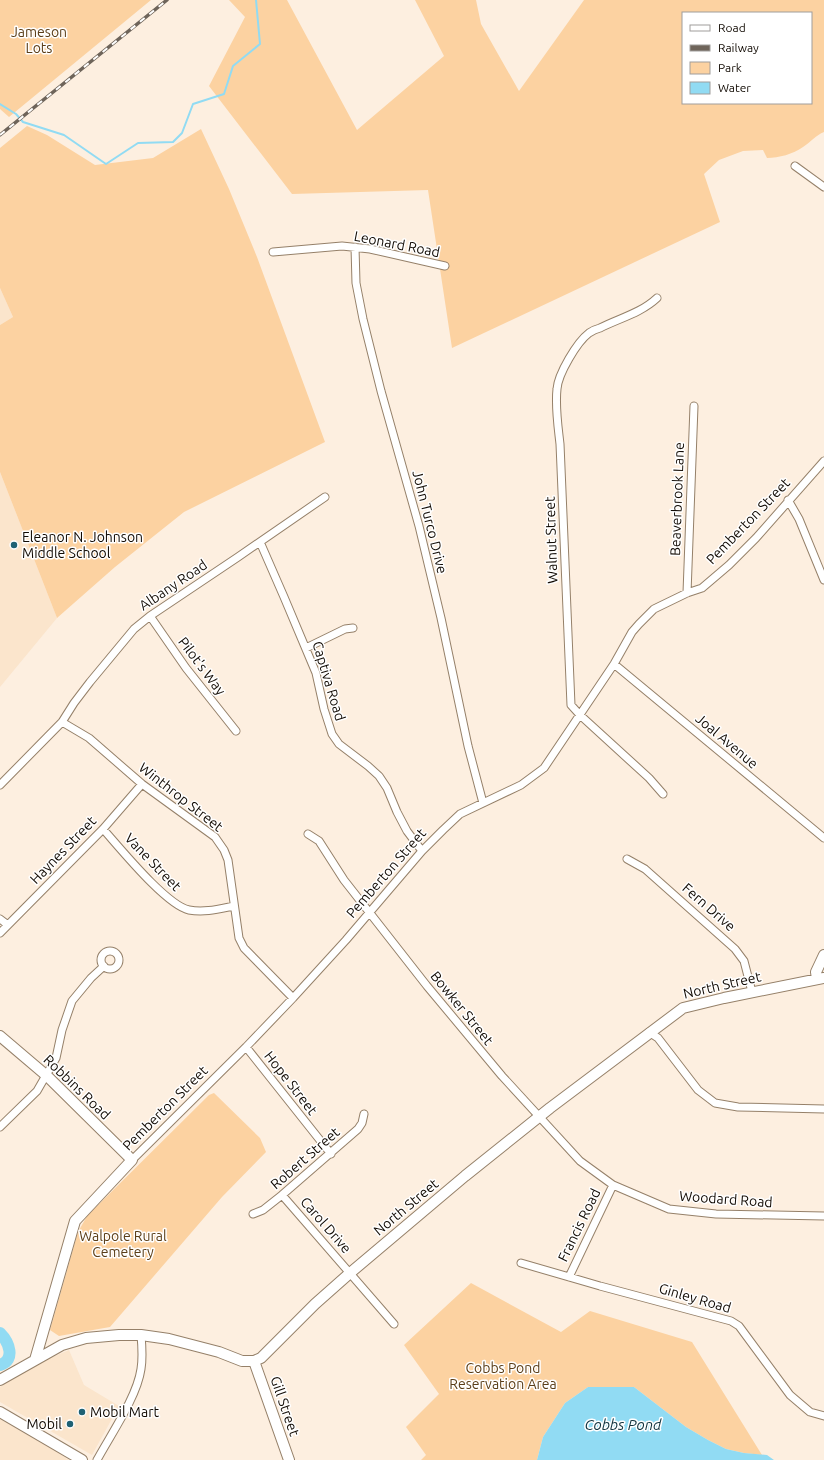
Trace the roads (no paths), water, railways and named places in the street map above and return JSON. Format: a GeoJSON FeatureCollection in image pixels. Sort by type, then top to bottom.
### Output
{"type":"FeatureCollection","features":[{"type":"Feature","properties":{"kind":"street"},"geometry":{"type":"LineString","coordinates":[[795,166],[824,187]]}},
{"type":"Feature","properties":{"kind":"street","name":"Leonard Road"},"geometry":{"type":"LineString","coordinates":[[273,252],[342,246],[355,247],[445,266]]}},
{"type":"Feature","properties":{"kind":"street","name":"John Turco Drive"},"geometry":{"type":"LineString","coordinates":[[355,247],[356,283],[363,319],[381,391],[421,534],[442,623],[468,746],[483,803]]}},
{"type":"Feature","properties":{"kind":"street","name":"Walnut Street"},"geometry":{"type":"LineString","coordinates":[[657,298],[648,306],[639,311],[589,333],[579,344],[558,384],[557,412],[560,444],[570,701],[574,709],[649,778],[663,794]]}},
{"type":"Feature","properties":{"kind":"street","name":"Beaverbrook Lane"},"geometry":{"type":"LineString","coordinates":[[687,593],[694,406]]}},
{"type":"Feature","properties":{"kind":"street","name":"Pemberton Street"},"geometry":{"type":"LineString","coordinates":[[35,1360],[76,1221],[132,1160],[246,1047],[293,998],[422,851],[460,814],[521,785],[544,768],[614,664],[632,632],[654,609],[687,593],[702,588],[729,565],[756,538],[824,461]]}},
{"type":"Feature","properties":{"kind":"street","name":"Albany Road"},"geometry":{"type":"LineString","coordinates":[[0,785],[62,722],[74,703],[107,659],[134,629],[150,616],[325,497]]}},
{"type":"Feature","properties":{"kind":"street"},"geometry":{"type":"LineString","coordinates":[[788,500],[799,519],[824,580]]}},
{"type":"Feature","properties":{"kind":"street","name":"Captiva Road"},"geometry":{"type":"LineString","coordinates":[[260,542],[316,674],[324,710],[332,734],[339,744],[379,776],[387,788],[407,831],[422,851]]}},
{"type":"Feature","properties":{"kind":"street","name":"Pilot's Way"},"geometry":{"type":"LineString","coordinates":[[150,616],[186,668],[236,731]]}},
{"type":"Feature","properties":{"kind":"street"},"geometry":{"type":"LineString","coordinates":[[306,648],[345,629],[353,628]]}},
{"type":"Feature","properties":{"kind":"street","name":"Joal Avenue"},"geometry":{"type":"LineString","coordinates":[[614,664],[824,838]]}},
{"type":"Feature","properties":{"kind":"street","name":"Winthrop Street"},"geometry":{"type":"LineString","coordinates":[[62,722],[89,738],[142,784],[215,837],[224,850],[228,860],[234,906],[240,938],[244,948],[293,998]]}},
{"type":"Feature","properties":{"kind":"street","name":"Haynes Street"},"geometry":{"type":"LineString","coordinates":[[0,933],[103,829],[142,784]]}},
{"type":"Feature","properties":{"kind":"street","name":"Vane Street"},"geometry":{"type":"LineString","coordinates":[[103,829],[153,884],[178,906],[188,910],[201,912],[234,906]]}},
{"type":"Feature","properties":{"kind":"street","name":"Bowker Street"},"geometry":{"type":"LineString","coordinates":[[308,834],[319,841],[344,880],[444,1006],[502,1076],[539,1116]]}},
{"type":"Feature","properties":{"kind":"street","name":"Fern Drive"},"geometry":{"type":"LineString","coordinates":[[627,858],[645,869],[735,948],[744,961],[752,992]]}},
{"type":"Feature","properties":{"kind":"street"},"geometry":{"type":"LineString","coordinates":[[0,919],[8,925]]}},
{"type":"Feature","properties":{"kind":"street"},"geometry":{"type":"LineString","coordinates":[[820,978],[816,972],[824,955]]}},
{"type":"Feature","properties":{"kind":"street"},"geometry":{"type":"LineString","coordinates":[[0,1127],[37,1091],[56,1058],[62,1030],[72,1001],[90,978],[104,966]]}},
{"type":"Feature","properties":{"kind":"street","name":"North Street"},"geometry":{"type":"LineString","coordinates":[[254,1361],[261,1358],[315,1304],[350,1273],[539,1116],[649,1032],[683,1008],[820,978]]}},
{"type":"Feature","properties":{"kind":"street"},"geometry":{"type":"LineString","coordinates":[[649,1032],[658,1038],[698,1090],[715,1103],[738,1107],[824,1108]]}},
{"type":"Feature","properties":{"kind":"street","name":"Robbins Road"},"geometry":{"type":"LineString","coordinates":[[0,1036],[46,1076],[132,1160]]}},
{"type":"Feature","properties":{"kind":"street","name":"Hope Street"},"geometry":{"type":"LineString","coordinates":[[246,1047],[331,1154]]}},
{"type":"Feature","properties":{"kind":"street","name":"Robert Street"},"geometry":{"type":"LineString","coordinates":[[253,1214],[263,1210],[331,1154],[358,1129],[362,1124],[364,1114]]}},
{"type":"Feature","properties":{"kind":"street","name":"Woodard Road"},"geometry":{"type":"LineString","coordinates":[[539,1116],[580,1161],[613,1185],[669,1208],[716,1214],[824,1216]]}},
{"type":"Feature","properties":{"kind":"street","name":"Francis Road"},"geometry":{"type":"LineString","coordinates":[[569,1277],[613,1185]]}},
{"type":"Feature","properties":{"kind":"street","name":"Carol Drive"},"geometry":{"type":"LineString","coordinates":[[282,1195],[394,1324]]}},
{"type":"Feature","properties":{"kind":"street","name":"Ginley Road"},"geometry":{"type":"LineString","coordinates":[[521,1263],[731,1321],[739,1326],[790,1395],[810,1412],[824,1416]]}},
{"type":"Feature","properties":{"kind":"street"},"geometry":{"type":"LineString","coordinates":[[0,1380],[35,1360],[76,1340],[119,1335],[141,1335],[169,1339],[196,1345],[242,1361],[254,1361]]}},
{"type":"Feature","properties":{"kind":"street"},"geometry":{"type":"LineString","coordinates":[[96,1460],[135,1391],[141,1369],[141,1335]]}},
{"type":"Feature","properties":{"kind":"street","name":"Gill Street"},"geometry":{"type":"LineString","coordinates":[[254,1361],[289,1460]]}},
{"type":"Feature","properties":{"kind":"street"},"geometry":{"type":"LineString","coordinates":[[0,1412],[82,1460]]}},
{"type":"Feature","properties":{"kind":"water","name":"Cobbs Pond"},"geometry":{"type":"Polygon","coordinates":[[[588,1387],[634,1387],[686,1427],[708,1440],[726,1449],[744,1453],[767,1455],[774,1460],[537,1460],[543,1437],[565,1403],[588,1387]]]}},
{"type":"Feature","properties":{"kind":"waterway"},"geometry":{"type":"LineString","coordinates":[[0,104],[16,114],[23,122],[64,135],[106,164],[138,143],[173,142],[182,133],[193,104],[224,94],[233,66],[260,44],[256,0]]}},
{"type":"Feature","properties":{"kind":"waterway"},"geometry":{"type":"LineString","coordinates":[[0,1333],[6,1341],[9,1350],[8,1359],[5,1363],[0,1365]]}},
{"type":"Feature","properties":{"kind":"railway"},"geometry":{"type":"LineString","coordinates":[[0,135],[167,0]]}},
{"type":"Feature","properties":{"kind":"place","name":"Eleanor N. Johnson Middle School"},"geometry":{"type":"Point","coordinates":[14,545]}},
{"type":"Feature","properties":{"kind":"place","name":"Mobil Mart"},"geometry":{"type":"Point","coordinates":[82,1412]}},
{"type":"Feature","properties":{"kind":"place","name":"Mobil"},"geometry":{"type":"Point","coordinates":[70,1424]}},
{"type":"Feature","properties":{"kind":"park label","name":"Jameson Lots"},"geometry":{"type":"Point","coordinates":[39,40]}},
{"type":"Feature","properties":{"kind":"park label","name":"Walpole Rural Cemetery"},"geometry":{"type":"Point","coordinates":[123,1244]}},
{"type":"Feature","properties":{"kind":"park label","name":"Cobbs Pond Reservation Area"},"geometry":{"type":"Point","coordinates":[503,1376]}}]}
